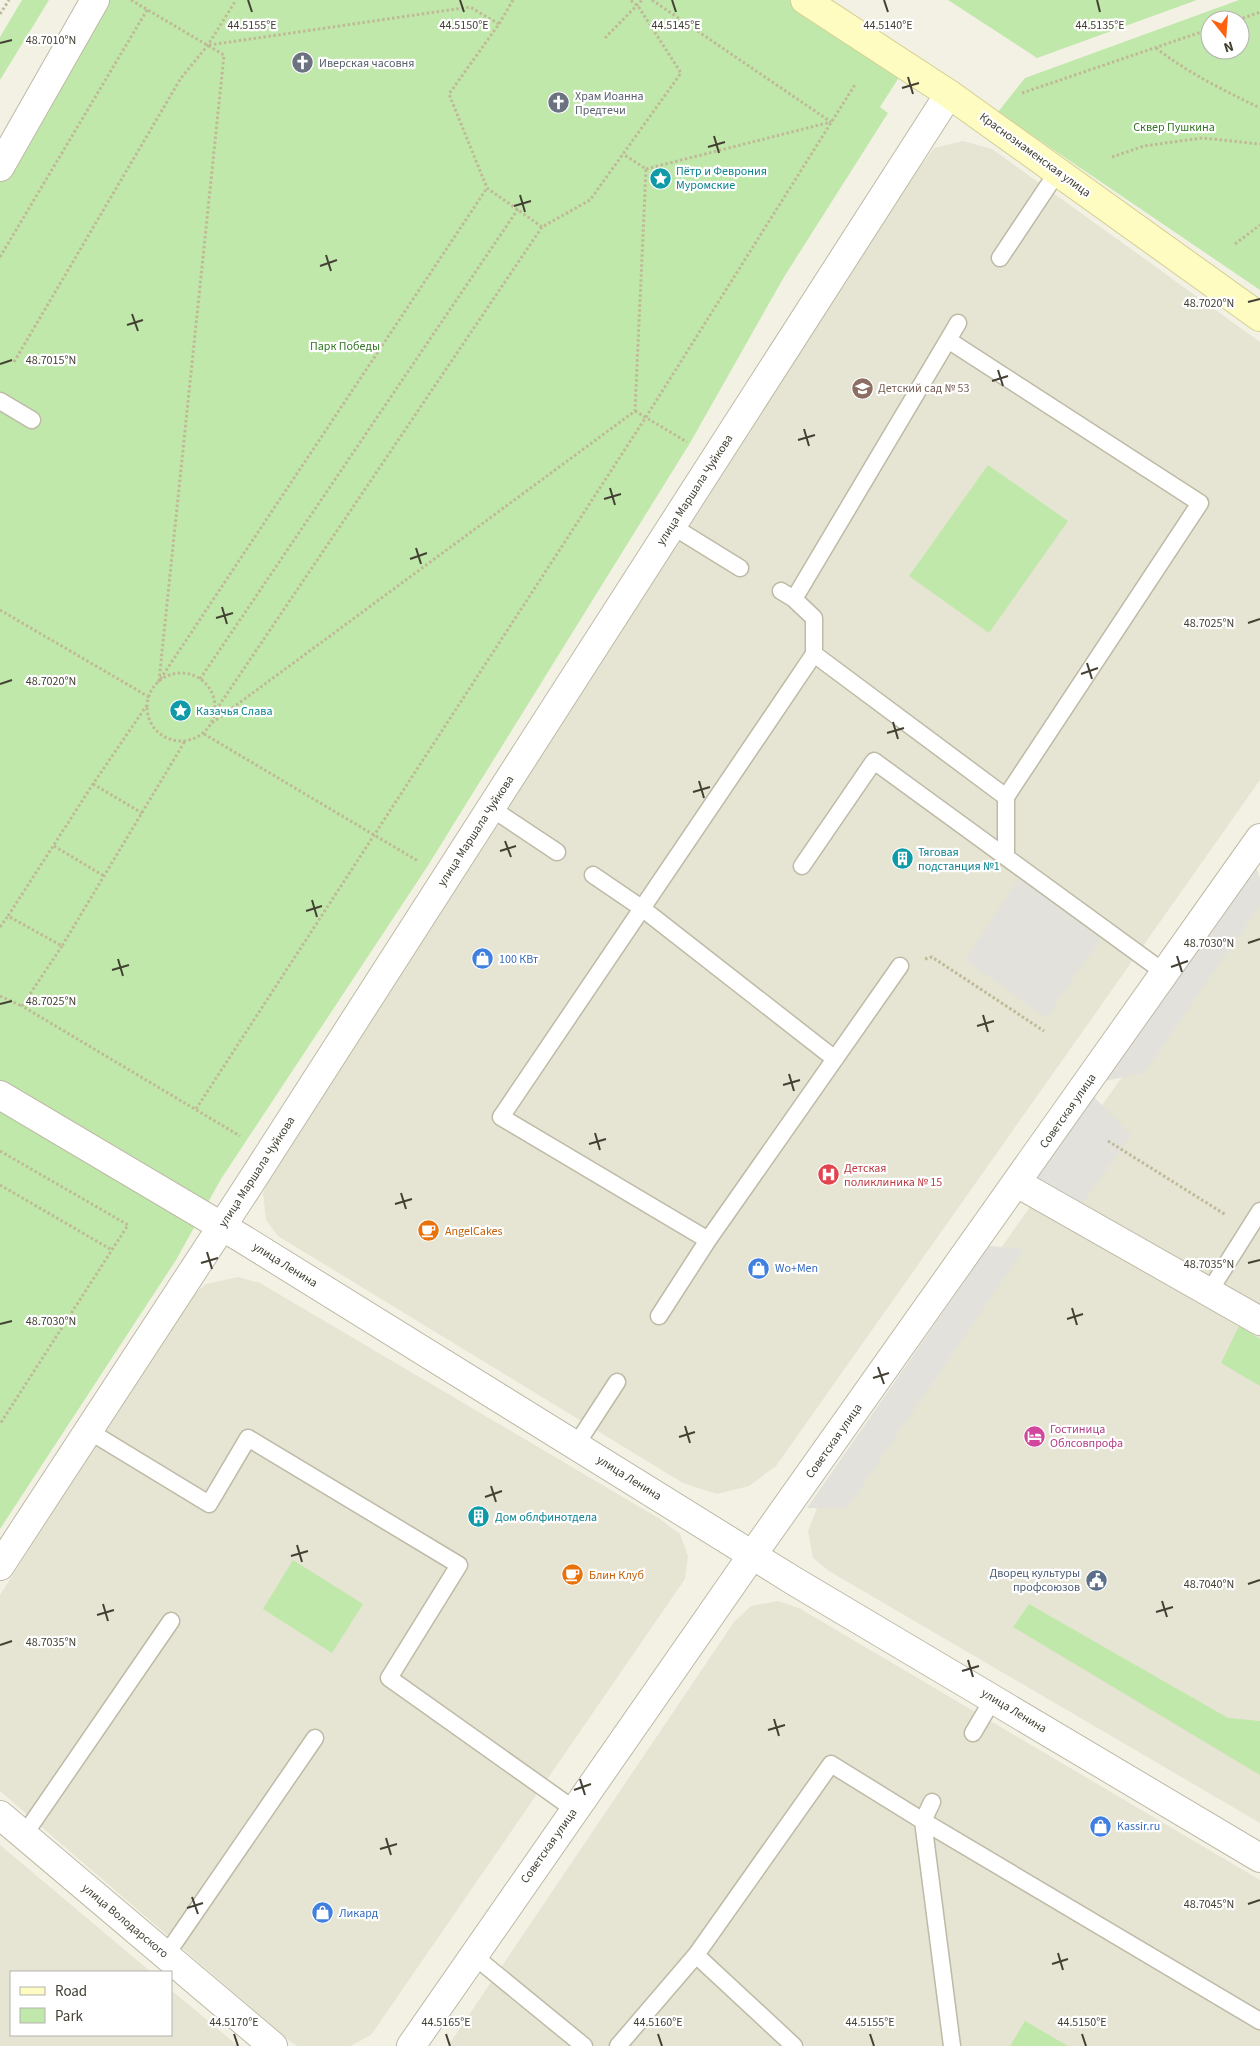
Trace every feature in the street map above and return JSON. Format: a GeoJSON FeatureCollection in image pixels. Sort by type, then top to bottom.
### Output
{"type":"FeatureCollection","features":[{"type":"Feature","properties":{"kind":"main road","name":"Краснознаменская улица"},"geometry":{"type":"LineString","coordinates":[[805,0],[949,94],[1260,317]]}},
{"type":"Feature","properties":{"kind":"street"},"geometry":{"type":"LineString","coordinates":[[0,167],[95,0]]}},
{"type":"Feature","properties":{"kind":"street","name":"улица Маршала Чуйкова"},"geometry":{"type":"LineString","coordinates":[[0,1566],[221,1227],[949,94]]}},
{"type":"Feature","properties":{"kind":"street","name":"Советская улица"},"geometry":{"type":"LineString","coordinates":[[411,2046],[752,1554],[1260,838]]}},
{"type":"Feature","properties":{"kind":"street","name":"улица Ленина"},"geometry":{"type":"LineString","coordinates":[[0,1095],[221,1227],[752,1554],[1260,1858]]}},
{"type":"Feature","properties":{"kind":"street"},"geometry":{"type":"LineString","coordinates":[[1017,1183],[1260,1321]]}},
{"type":"Feature","properties":{"kind":"street","name":"улица Володарского"},"geometry":{"type":"LineString","coordinates":[[0,1815],[273,2046]]}},
{"type":"Feature","properties":{"kind":"lane"},"geometry":{"type":"LineString","coordinates":[[1000,258],[1058,172]]}},
{"type":"Feature","properties":{"kind":"lane"},"geometry":{"type":"LineString","coordinates":[[708,1240],[501,1118],[814,654],[814,618],[788,595],[958,323]]}},
{"type":"Feature","properties":{"kind":"lane"},"geometry":{"type":"LineString","coordinates":[[948,340],[1200,503],[1006,797],[1006,858]]}},
{"type":"Feature","properties":{"kind":"lane"},"geometry":{"type":"LineString","coordinates":[[0,400],[32,420]]}},
{"type":"Feature","properties":{"kind":"lane"},"geometry":{"type":"LineString","coordinates":[[672,526],[740,568]]}},
{"type":"Feature","properties":{"kind":"lane"},"geometry":{"type":"LineString","coordinates":[[814,654],[1006,797]]}},
{"type":"Feature","properties":{"kind":"lane"},"geometry":{"type":"LineString","coordinates":[[802,866],[874,761],[1165,973]]}},
{"type":"Feature","properties":{"kind":"lane"},"geometry":{"type":"LineString","coordinates":[[491,808],[557,852]]}},
{"type":"Feature","properties":{"kind":"lane"},"geometry":{"type":"LineString","coordinates":[[593,875],[642,909],[835,1059]]}},
{"type":"Feature","properties":{"kind":"lane"},"geometry":{"type":"LineString","coordinates":[[659,1316],[708,1240],[900,966]]}},
{"type":"Feature","properties":{"kind":"lane"},"geometry":{"type":"LineString","coordinates":[[1209,1292],[1260,1211]]}},
{"type":"Feature","properties":{"kind":"lane"},"geometry":{"type":"LineString","coordinates":[[576,1445],[618,1382]]}},
{"type":"Feature","properties":{"kind":"lane"},"geometry":{"type":"LineString","coordinates":[[89,1431],[209,1504],[248,1438],[459,1565],[389,1678],[574,1810]]}},
{"type":"Feature","properties":{"kind":"lane"},"geometry":{"type":"LineString","coordinates":[[24,1835],[171,1621]]}},
{"type":"Feature","properties":{"kind":"lane"},"geometry":{"type":"LineString","coordinates":[[973,1733],[993,1699]]}},
{"type":"Feature","properties":{"kind":"lane"},"geometry":{"type":"LineString","coordinates":[[166,1955],[315,1738]]}},
{"type":"Feature","properties":{"kind":"lane"},"geometry":{"type":"LineString","coordinates":[[618,2046],[696,1955],[831,1764],[923,1821],[1260,2021]]}},
{"type":"Feature","properties":{"kind":"lane"},"geometry":{"type":"LineString","coordinates":[[932,1802],[923,1821],[952,2046]]}},
{"type":"Feature","properties":{"kind":"lane"},"geometry":{"type":"LineString","coordinates":[[696,1955],[794,2046]]}},
{"type":"Feature","properties":{"kind":"lane"},"geometry":{"type":"LineString","coordinates":[[474,1956],[584,2046]]}},
{"type":"Feature","properties":{"kind":"path"},"geometry":{"type":"LineString","coordinates":[[0,14],[9,0]]}},
{"type":"Feature","properties":{"kind":"path"},"geometry":{"type":"LineString","coordinates":[[131,0],[224,55],[159,682]]}},
{"type":"Feature","properties":{"kind":"path"},"geometry":{"type":"LineString","coordinates":[[14,362],[181,78],[208,45],[236,0]]}},
{"type":"Feature","properties":{"kind":"path"},"geometry":{"type":"LineString","coordinates":[[514,0],[449,94],[487,188],[542,227]]}},
{"type":"Feature","properties":{"kind":"path"},"geometry":{"type":"LineString","coordinates":[[212,723],[216,710],[542,227],[590,200],[681,73],[638,6],[630,0]]}},
{"type":"Feature","properties":{"kind":"path"},"geometry":{"type":"LineString","coordinates":[[605,38],[642,0]]}},
{"type":"Feature","properties":{"kind":"path"},"geometry":{"type":"LineString","coordinates":[[652,0],[831,122]]}},
{"type":"Feature","properties":{"kind":"path"},"geometry":{"type":"LineString","coordinates":[[208,45],[470,6],[499,24]]}},
{"type":"Feature","properties":{"kind":"path"},"geometry":{"type":"LineString","coordinates":[[0,257],[147,10]]}},
{"type":"Feature","properties":{"kind":"path"},"geometry":{"type":"LineString","coordinates":[[1022,93],[1200,33]]}},
{"type":"Feature","properties":{"kind":"path"},"geometry":{"type":"LineString","coordinates":[[1156,48],[1177,64],[1212,85],[1260,108]]}},
{"type":"Feature","properties":{"kind":"path"},"geometry":{"type":"LineString","coordinates":[[196,1109],[646,417],[856,82]]}},
{"type":"Feature","properties":{"kind":"path"},"geometry":{"type":"LineString","coordinates":[[623,154],[646,169],[831,122]]}},
{"type":"Feature","properties":{"kind":"path"},"geometry":{"type":"LineString","coordinates":[[1112,157],[1144,146],[1202,138],[1260,144]]}},
{"type":"Feature","properties":{"kind":"path"},"geometry":{"type":"LineString","coordinates":[[635,411],[646,169]]}},
{"type":"Feature","properties":{"kind":"path"},"geometry":{"type":"LineString","coordinates":[[487,188],[159,682],[150,692],[147,705],[148,719],[155,730],[166,738],[179,742],[192,740],[204,734],[212,723],[635,411]]}},
{"type":"Feature","properties":{"kind":"path"},"geometry":{"type":"LineString","coordinates":[[200,679],[518,209]]}},
{"type":"Feature","properties":{"kind":"path"},"geometry":{"type":"LineString","coordinates":[[1235,244],[1260,225]]}},
{"type":"Feature","properties":{"kind":"path"},"geometry":{"type":"LineString","coordinates":[[635,411],[690,443]]}},
{"type":"Feature","properties":{"kind":"path"},"geometry":{"type":"LineString","coordinates":[[0,610],[149,696]]}},
{"type":"Feature","properties":{"kind":"path"},"geometry":{"type":"LineString","coordinates":[[159,682],[170,675],[184,673],[200,679],[208,684],[214,696],[216,710]]}},
{"type":"Feature","properties":{"kind":"path"},"geometry":{"type":"LineString","coordinates":[[0,927],[147,705]]}},
{"type":"Feature","properties":{"kind":"path"},"geometry":{"type":"LineString","coordinates":[[204,734],[419,862]]}},
{"type":"Feature","properties":{"kind":"path"},"geometry":{"type":"LineString","coordinates":[[22,1006],[62,946],[185,741]]}},
{"type":"Feature","properties":{"kind":"path"},"geometry":{"type":"LineString","coordinates":[[93,784],[142,813]]}},
{"type":"Feature","properties":{"kind":"path"},"geometry":{"type":"LineString","coordinates":[[54,846],[104,876]]}},
{"type":"Feature","properties":{"kind":"path"},"geometry":{"type":"LineString","coordinates":[[8,916],[62,946]]}},
{"type":"Feature","properties":{"kind":"path"},"geometry":{"type":"LineString","coordinates":[[900,966],[932,957],[1044,1031]]}},
{"type":"Feature","properties":{"kind":"path"},"geometry":{"type":"LineString","coordinates":[[0,996],[22,1006],[247,1141]]}},
{"type":"Feature","properties":{"kind":"path"},"geometry":{"type":"LineString","coordinates":[[1108,1141],[1249,1230]]}},
{"type":"Feature","properties":{"kind":"path"},"geometry":{"type":"LineString","coordinates":[[0,1152],[128,1225],[0,1424]]}},
{"type":"Feature","properties":{"kind":"path"},"geometry":{"type":"LineString","coordinates":[[0,1185],[112,1250]]}},
{"type":"Feature","properties":{"kind":"shaded area"},"geometry":{"type":"Polygon","coordinates":[[[963,141],[992,149],[1260,342],[1260,780],[776,1466],[749,1486],[717,1494],[683,1483],[278,1236],[266,1220],[263,1193],[271,1174],[917,171],[934,148],[963,141]]]}},
{"type":"Feature","properties":{"kind":"shaded area"},"geometry":{"type":"Polygon","coordinates":[[[1254,862],[1260,878],[1260,905],[1144,1073],[1100,1082],[1254,862]]]}},
{"type":"Feature","properties":{"kind":"shaded area"},"geometry":{"type":"Polygon","coordinates":[[[1020,877],[1102,937],[1046,1018],[965,960],[1020,877]]]}},
{"type":"Feature","properties":{"kind":"shaded area"},"geometry":{"type":"Polygon","coordinates":[[[1260,882],[1260,1823],[829,1571],[813,1558],[808,1531],[817,1508],[1260,882]]]}},
{"type":"Feature","properties":{"kind":"shaded area"},"geometry":{"type":"Polygon","coordinates":[[[1090,1093],[1131,1135],[1078,1210],[1027,1182],[1090,1093]]]}},
{"type":"Feature","properties":{"kind":"shaded area"},"geometry":{"type":"Polygon","coordinates":[[[989,1246],[1024,1249],[847,1508],[807,1508],[989,1246]]]}},
{"type":"Feature","properties":{"kind":"shaded area"},"geometry":{"type":"Polygon","coordinates":[[[238,1277],[260,1283],[660,1519],[680,1534],[688,1556],[685,1579],[371,2035],[350,2046],[298,2046],[291,2042],[0,1791],[0,1595],[190,1298],[206,1284],[238,1277]]]}},
{"type":"Feature","properties":{"kind":"shaded area"},"geometry":{"type":"Polygon","coordinates":[[[778,1601],[799,1608],[1260,1880],[1260,2046],[448,2046],[734,1622],[751,1606],[778,1601]]]}},
{"type":"Feature","properties":{"kind":"shaded area"},"geometry":{"type":"Polygon","coordinates":[[[0,1845],[150,1971],[10,1971],[10,2036],[172,2036],[172,1991],[238,2046],[0,2046],[0,1845]]]}},
{"type":"Feature","properties":{"kind":"green space"},"geometry":{"type":"Polygon","coordinates":[[[22,0],[49,0],[0,80],[0,37],[22,0]]]}},
{"type":"Feature","properties":{"kind":"green space","name":"Парк Победы"},"geometry":{"type":"Polygon","coordinates":[[[95,0],[805,0],[907,65],[880,107],[888,113],[784,277],[690,443],[427,867],[221,1179],[176,1260],[0,1529],[0,167],[95,0]]]}},
{"type":"Feature","properties":{"kind":"green space"},"geometry":{"type":"Polygon","coordinates":[[[948,0],[1197,0],[1037,58],[948,0]]]}},
{"type":"Feature","properties":{"kind":"green space","name":"Сквер Пушкина"},"geometry":{"type":"Polygon","coordinates":[[[1239,0],[1260,0],[1260,290],[998,112],[1025,78],[1200,14],[1200,60],[1250,60],[1250,10],[1212,10],[1239,0]]]}},
{"type":"Feature","properties":{"kind":"green space"},"geometry":{"type":"Polygon","coordinates":[[[988,465],[1068,521],[989,633],[909,576],[988,465]]]}},
{"type":"Feature","properties":{"kind":"green space"},"geometry":{"type":"Polygon","coordinates":[[[1239,1326],[1260,1339],[1260,1386],[1221,1363],[1239,1326]]]}},
{"type":"Feature","properties":{"kind":"green space"},"geometry":{"type":"Polygon","coordinates":[[[293,1560],[363,1604],[332,1653],[263,1609],[293,1560]]]}},
{"type":"Feature","properties":{"kind":"green space"},"geometry":{"type":"Polygon","coordinates":[[[1029,1604],[1228,1718],[1260,1721],[1260,1775],[1013,1627],[1029,1604]]]}},
{"type":"Feature","properties":{"kind":"green space"},"geometry":{"type":"Polygon","coordinates":[[[1025,2021],[1068,2046],[1010,2046],[1025,2021]]]}},
{"type":"Feature","properties":{"kind":"place","name":"Иверская часовня"},"geometry":{"type":"Point","coordinates":[303,63]}},
{"type":"Feature","properties":{"kind":"place","name":"Храм Иоанна Предтечи"},"geometry":{"type":"Point","coordinates":[559,103]}},
{"type":"Feature","properties":{"kind":"place","name":"Пётр и Феврония Муромские"},"geometry":{"type":"Point","coordinates":[660,178]}},
{"type":"Feature","properties":{"kind":"place","name":"Детский сад № 53"},"geometry":{"type":"Point","coordinates":[862,388]}},
{"type":"Feature","properties":{"kind":"place","name":"Казачья Слава"},"geometry":{"type":"Point","coordinates":[180,711]}},
{"type":"Feature","properties":{"kind":"place","name":"Тяговая подстанция №1"},"geometry":{"type":"Point","coordinates":[902,859]}},
{"type":"Feature","properties":{"kind":"place","name":"100 КВт"},"geometry":{"type":"Point","coordinates":[483,959]}},
{"type":"Feature","properties":{"kind":"place","name":"Детская поликлиника № 15"},"geometry":{"type":"Point","coordinates":[828,1175]}},
{"type":"Feature","properties":{"kind":"place","name":"AngelCakes"},"geometry":{"type":"Point","coordinates":[429,1231]}},
{"type":"Feature","properties":{"kind":"place","name":"Wo+Men"},"geometry":{"type":"Point","coordinates":[759,1268]}},
{"type":"Feature","properties":{"kind":"place","name":"Гостиница Облсовпрофа"},"geometry":{"type":"Point","coordinates":[1034,1436]}},
{"type":"Feature","properties":{"kind":"place","name":"Дом облфинотдела"},"geometry":{"type":"Point","coordinates":[479,1517]}},
{"type":"Feature","properties":{"kind":"place","name":"Блин Клуб"},"geometry":{"type":"Point","coordinates":[573,1575]}},
{"type":"Feature","properties":{"kind":"place","name":"Дворец культуры профсоюзов"},"geometry":{"type":"Point","coordinates":[1096,1580]}},
{"type":"Feature","properties":{"kind":"place","name":"Kassir.ru"},"geometry":{"type":"Point","coordinates":[1101,1826]}},
{"type":"Feature","properties":{"kind":"place","name":"Ликард"},"geometry":{"type":"Point","coordinates":[323,1913]}}]}
